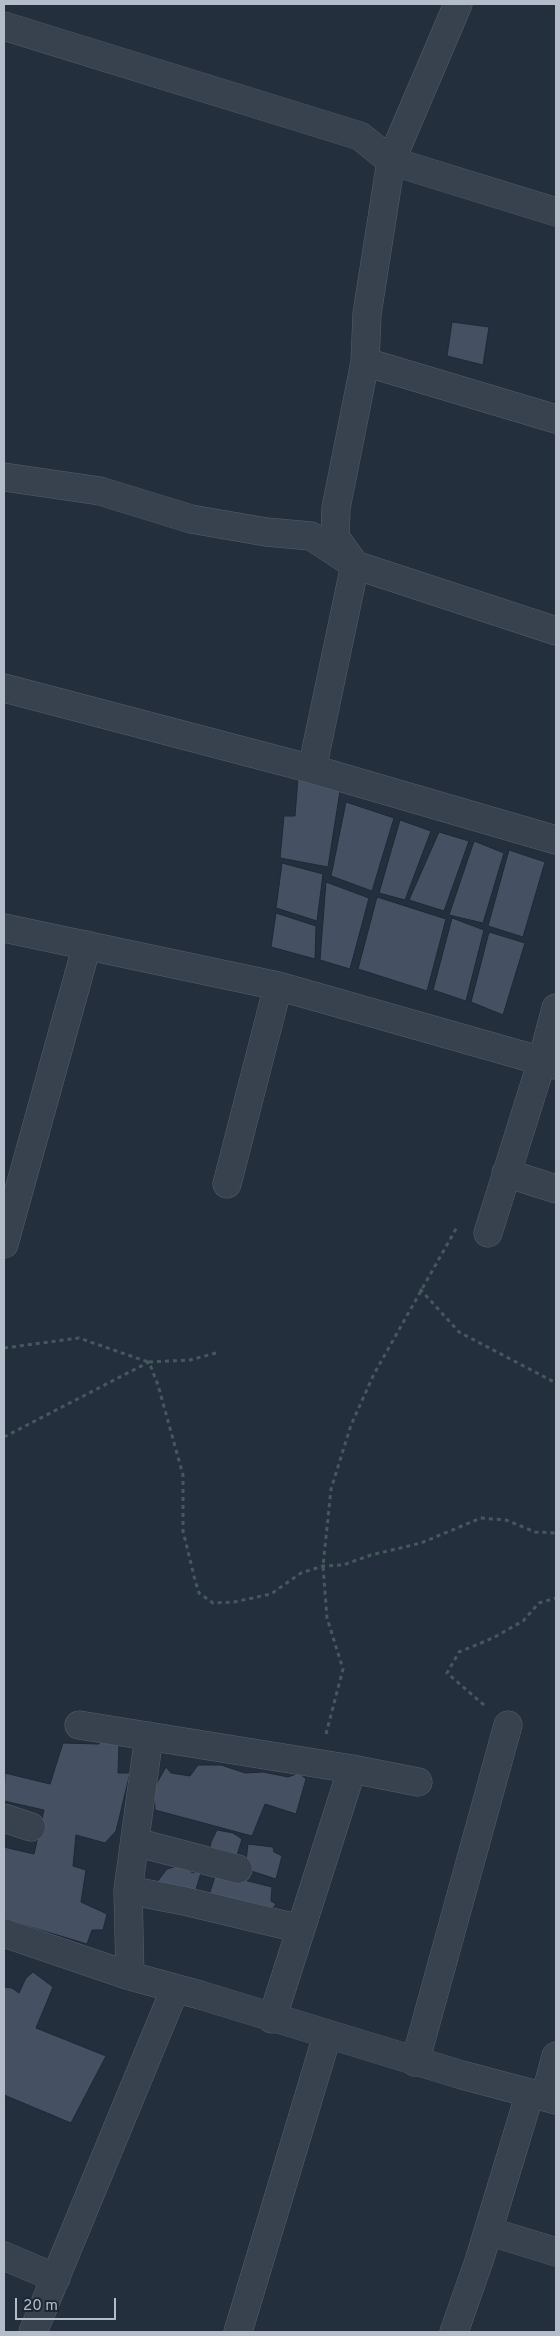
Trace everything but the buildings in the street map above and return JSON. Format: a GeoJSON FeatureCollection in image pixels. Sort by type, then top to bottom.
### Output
{"type":"FeatureCollection","features":[{"type":"Feature","properties":{"kind":"street"},"geometry":{"type":"LineString","coordinates":[[312,769],[355,565],[335,537],[336,508],[366,362],[367,314],[391,161],[458,4]]}},
{"type":"Feature","properties":{"kind":"street"},"geometry":{"type":"LineString","coordinates":[[4,26],[360,136],[391,161],[556,212]]}},
{"type":"Feature","properties":{"kind":"street"},"geometry":{"type":"LineString","coordinates":[[366,362],[556,419]]}},
{"type":"Feature","properties":{"kind":"street"},"geometry":{"type":"LineString","coordinates":[[4,477],[100,491],[191,519],[266,532],[311,536],[355,565],[556,631]]}},
{"type":"Feature","properties":{"kind":"street"},"geometry":{"type":"LineString","coordinates":[[4,688],[312,769],[556,840]]}},
{"type":"Feature","properties":{"kind":"street"},"geometry":{"type":"LineString","coordinates":[[4,928],[278,986],[549,1063]]}},
{"type":"Feature","properties":{"kind":"street"},"geometry":{"type":"LineString","coordinates":[[4,1244],[87,945]]}},
{"type":"Feature","properties":{"kind":"street"},"geometry":{"type":"LineString","coordinates":[[227,1184],[278,986]]}},
{"type":"Feature","properties":{"kind":"street"},"geometry":{"type":"LineString","coordinates":[[488,1233],[506,1173],[549,1063],[556,1008]]}},
{"type":"Feature","properties":{"kind":"street"},"geometry":{"type":"LineString","coordinates":[[506,1173],[556,1189]]}},
{"type":"Feature","properties":{"kind":"street"},"geometry":{"type":"LineString","coordinates":[[79,1724],[318,1763],[418,1782]]}},
{"type":"Feature","properties":{"kind":"street"},"geometry":{"type":"LineString","coordinates":[[415,2062],[508,1725]]}},
{"type":"Feature","properties":{"kind":"street"},"geometry":{"type":"LineString","coordinates":[[130,1976],[128,1890],[148,1736]]}},
{"type":"Feature","properties":{"kind":"street"},"geometry":{"type":"LineString","coordinates":[[272,2019],[352,1769]]}},
{"type":"Feature","properties":{"kind":"street"},"geometry":{"type":"LineString","coordinates":[[4,1818],[32,1827]]}},
{"type":"Feature","properties":{"kind":"street"},"geometry":{"type":"LineString","coordinates":[[135,1842],[238,1869]]}},
{"type":"Feature","properties":{"kind":"street"},"geometry":{"type":"LineString","coordinates":[[128,1890],[184,1901],[301,1929]]}},
{"type":"Feature","properties":{"kind":"street"},"geometry":{"type":"LineString","coordinates":[[4,1933],[130,1976],[327,2036],[544,2097]]}},
{"type":"Feature","properties":{"kind":"street"},"geometry":{"type":"LineString","coordinates":[[33,2332],[175,1989]]}},
{"type":"Feature","properties":{"kind":"street"},"geometry":{"type":"LineString","coordinates":[[238,2332],[327,2036]]}},
{"type":"Feature","properties":{"kind":"street"},"geometry":{"type":"LineString","coordinates":[[454,2332],[488,2231],[544,2097],[556,2056]]}},
{"type":"Feature","properties":{"kind":"street"},"geometry":{"type":"LineString","coordinates":[[488,2231],[556,2252]]}},
{"type":"Feature","properties":{"kind":"street"},"geometry":{"type":"LineString","coordinates":[[4,2256],[56,2278]]}},
{"type":"Feature","properties":{"kind":"path"},"geometry":{"type":"LineString","coordinates":[[318,1763],[342,1669],[327,1618],[323,1566],[331,1489],[351,1425],[374,1374],[460,1222]]}},
{"type":"Feature","properties":{"kind":"path"},"geometry":{"type":"LineString","coordinates":[[420,1290],[459,1332],[556,1383]]}},
{"type":"Feature","properties":{"kind":"path"},"geometry":{"type":"LineString","coordinates":[[4,1348],[78,1338],[149,1362],[190,1360],[216,1353]]}},
{"type":"Feature","properties":{"kind":"path"},"geometry":{"type":"LineString","coordinates":[[149,1362],[158,1385],[183,1475],[184,1531],[199,1593],[213,1603],[234,1602],[271,1594],[301,1573],[323,1566],[343,1565],[371,1555],[422,1543],[480,1518],[506,1520],[535,1532],[556,1533]]}},
{"type":"Feature","properties":{"kind":"path"},"geometry":{"type":"LineString","coordinates":[[4,1438],[149,1362]]}},
{"type":"Feature","properties":{"kind":"path"},"geometry":{"type":"LineString","coordinates":[[508,1725],[446,1673],[459,1652],[493,1638],[523,1621],[539,1604],[556,1598]]}}]}
